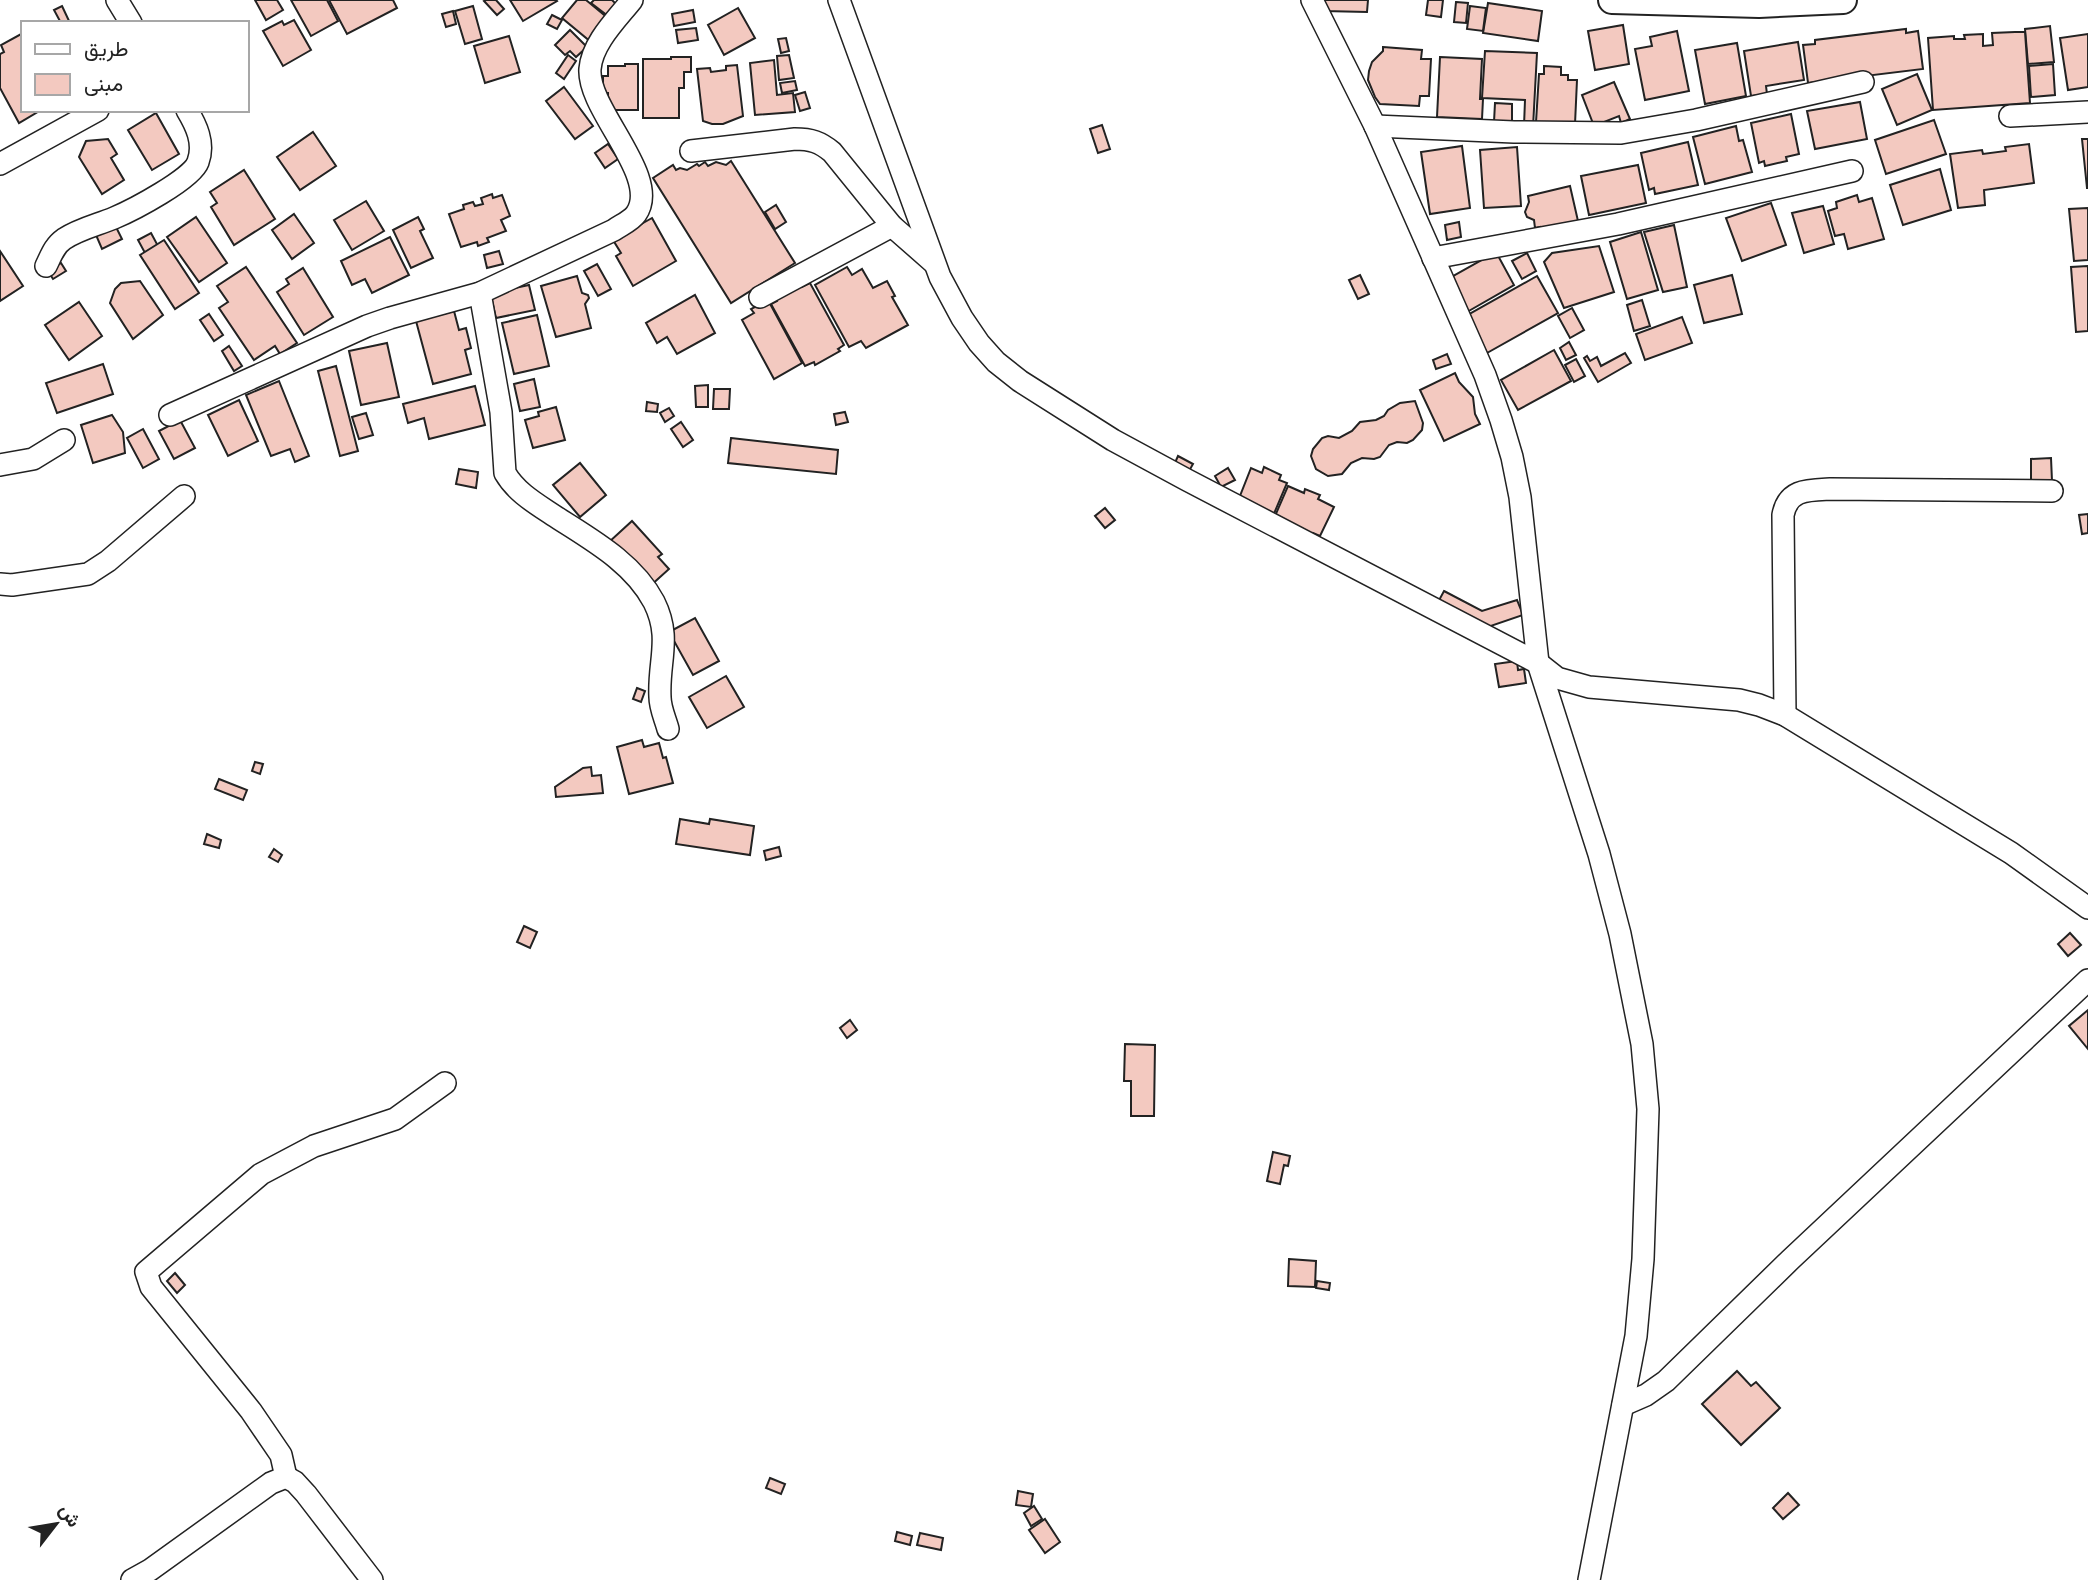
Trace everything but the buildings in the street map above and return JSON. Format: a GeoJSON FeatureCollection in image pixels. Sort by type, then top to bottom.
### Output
{"type":"FeatureCollection","features":[{"type":"Feature","properties":{"kind":"main road"},"geometry":{"type":"LineString","coordinates":[[1612,0],[1759,4],[1843,0]]}},
{"type":"Feature","properties":{"kind":"street"},"geometry":{"type":"LineString","coordinates":[[117,0],[130,21]]}},
{"type":"Feature","properties":{"kind":"street"},"geometry":{"type":"LineString","coordinates":[[170,415],[367,326],[480,293],[614,230],[636,213],[641,188],[637,173],[593,92],[590,78],[590,65],[598,45],[632,0]]}},
{"type":"Feature","properties":{"kind":"street"},"geometry":{"type":"LineString","coordinates":[[839,0],[935,263],[962,318],[979,343],[1020,382],[1113,440],[1234,506],[1538,663],[1557,678],[1582,686],[1739,701],[1759,705],[1784,715],[2011,853],[2088,908]]}},
{"type":"Feature","properties":{"kind":"street"},"geometry":{"type":"LineString","coordinates":[[1312,0],[1375,126],[1485,375],[1511,457],[1520,497],[1538,663],[1599,854],[1620,934],[1642,1044],[1648,1110],[1644,1234],[1636,1336],[1589,1580]]}},
{"type":"Feature","properties":{"kind":"street"},"geometry":{"type":"LineString","coordinates":[[1375,126],[1514,132],[1621,132],[1696,120],[1863,82]]}},
{"type":"Feature","properties":{"kind":"street"},"geometry":{"type":"LineString","coordinates":[[0,164],[94,112]]}},
{"type":"Feature","properties":{"kind":"street"},"geometry":{"type":"LineString","coordinates":[[46,266],[62,240],[116,217],[187,177],[198,162],[200,147],[198,128],[188,112]]}},
{"type":"Feature","properties":{"kind":"street"},"geometry":{"type":"LineString","coordinates":[[2010,116],[2088,112]]}},
{"type":"Feature","properties":{"kind":"street"},"geometry":{"type":"LineString","coordinates":[[691,151],[795,139],[810,139],[821,143],[832,152],[892,226],[935,263]]}},
{"type":"Feature","properties":{"kind":"street"},"geometry":{"type":"LineString","coordinates":[[1433,258],[1618,224],[1852,171]]}},
{"type":"Feature","properties":{"kind":"street"},"geometry":{"type":"LineString","coordinates":[[760,296],[892,226]]}},
{"type":"Feature","properties":{"kind":"street"},"geometry":{"type":"LineString","coordinates":[[480,293],[501,412],[505,473],[509,481],[530,500],[614,556],[645,587],[661,618],[664,634],[660,699],[668,729]]}},
{"type":"Feature","properties":{"kind":"street"},"geometry":{"type":"LineString","coordinates":[[0,465],[33,459],[64,440]]}},
{"type":"Feature","properties":{"kind":"street"},"geometry":{"type":"LineString","coordinates":[[1784,715],[1783,516],[1785,504],[1791,497],[1811,490],[1830,489],[2052,491]]}},
{"type":"Feature","properties":{"kind":"street"},"geometry":{"type":"LineString","coordinates":[[0,584],[12,585],[88,574],[108,561],[184,496]]}},
{"type":"Feature","properties":{"kind":"street"},"geometry":{"type":"LineString","coordinates":[[1623,1405],[1646,1395],[1666,1381],[1790,1260],[2088,980]]}},
{"type":"Feature","properties":{"kind":"street"},"geometry":{"type":"LineString","coordinates":[[372,1580],[306,1494],[286,1477],[281,1455],[274,1444],[251,1411],[151,1287],[146,1272],[261,1174],[314,1146],[395,1119],[445,1083]]}},
{"type":"Feature","properties":{"kind":"street"},"geometry":{"type":"LineString","coordinates":[[132,1580],[150,1570],[271,1483],[286,1477]]}}]}
